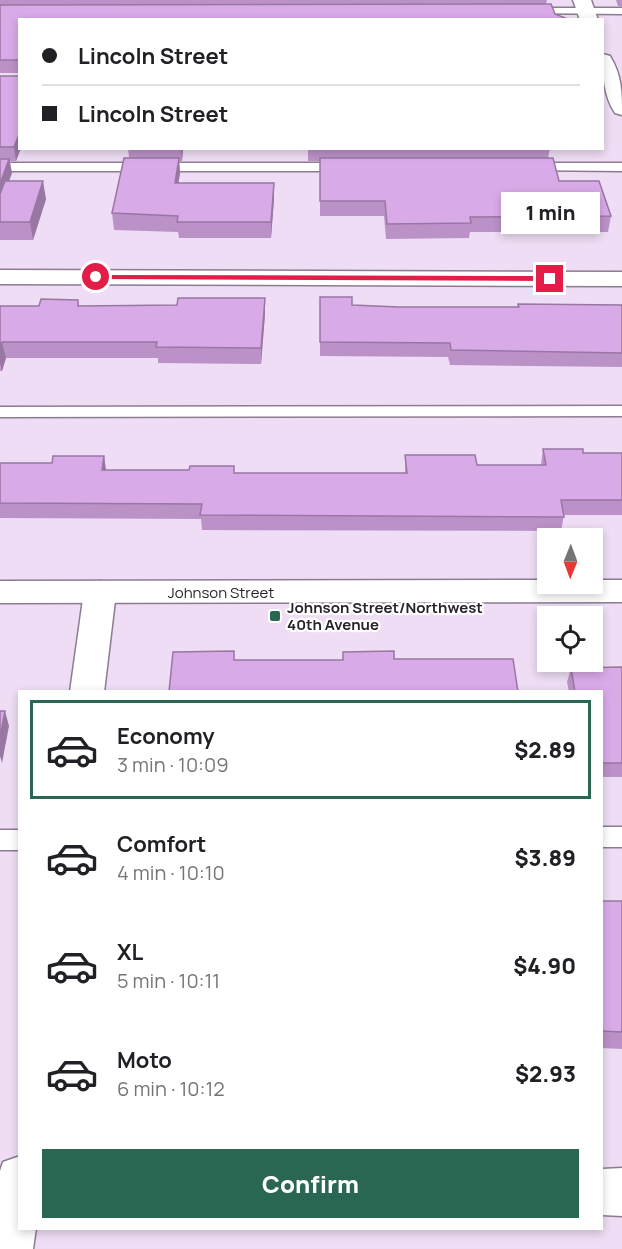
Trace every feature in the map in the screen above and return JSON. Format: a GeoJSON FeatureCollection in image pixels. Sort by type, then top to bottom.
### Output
{"type":"FeatureCollection","features":[{"type":"Feature","properties":{"kind":"street"},"geometry":{"type":"LineString","coordinates":[[604,62],[622,109]]}},
{"type":"Feature","properties":{"kind":"street"},"geometry":{"type":"LineString","coordinates":[[0,277],[622,279]]}},
{"type":"Feature","properties":{"kind":"street","name":"Johnson Street"},"geometry":{"type":"LineString","coordinates":[[0,592],[622,591]]}},
{"type":"Feature","properties":{"kind":"street"},"geometry":{"type":"LineString","coordinates":[[87,690],[100,592]]}},
{"type":"Feature","properties":{"kind":"street"},"geometry":{"type":"LineString","coordinates":[[9,1249],[14,1189]]}},
{"type":"Feature","properties":{"kind":"street"},"geometry":{"type":"LineString","coordinates":[[603,1192],[622,1192]]}},
{"type":"Feature","properties":{"kind":"lane"},"geometry":{"type":"LineString","coordinates":[[514,11],[622,11]]}},
{"type":"Feature","properties":{"kind":"lane"},"geometry":{"type":"LineString","coordinates":[[0,167],[359,167]]}},
{"type":"Feature","properties":{"kind":"lane"},"geometry":{"type":"LineString","coordinates":[[514,167],[622,167]]}},
{"type":"Feature","properties":{"kind":"lane"},"geometry":{"type":"LineString","coordinates":[[0,412],[622,411]]}},
{"type":"Feature","properties":{"kind":"lane"},"geometry":{"type":"LineString","coordinates":[[603,837],[622,837]]}},
{"type":"Feature","properties":{"kind":"lane"},"geometry":{"type":"LineString","coordinates":[[0,840],[18,840]]}},
{"type":"Feature","properties":{"kind":"building"},"geometry":{"type":"Polygon","coordinates":[[[551,4],[555,14],[565,18],[18,18],[18,60],[0,60],[0,5],[551,4]]]}},
{"type":"Feature","properties":{"kind":"building"},"geometry":{"type":"Polygon","coordinates":[[[0,76],[18,76],[18,137],[14,147],[0,147],[0,76]]]}},
{"type":"Feature","properties":{"kind":"building"},"geometry":{"type":"Polygon","coordinates":[[[124,158],[179,158],[175,183],[274,183],[271,222],[177,222],[178,216],[112,213],[124,158]]]}},
{"type":"Feature","properties":{"kind":"building"},"geometry":{"type":"Polygon","coordinates":[[[320,158],[553,158],[559,181],[599,181],[611,216],[470,217],[471,223],[387,224],[385,201],[320,201],[320,158]]]}},
{"type":"Feature","properties":{"kind":"building"},"geometry":{"type":"Polygon","coordinates":[[[0,159],[9,159],[0,184],[0,159]]]}},
{"type":"Feature","properties":{"kind":"building"},"geometry":{"type":"Polygon","coordinates":[[[5,181],[43,181],[30,222],[0,222],[0,194],[5,181]]]}},
{"type":"Feature","properties":{"kind":"building"},"geometry":{"type":"Polygon","coordinates":[[[320,297],[352,297],[352,305],[399,307],[519,307],[518,304],[622,305],[622,353],[451,350],[450,343],[320,342],[320,297]]]}},
{"type":"Feature","properties":{"kind":"building"},"geometry":{"type":"Polygon","coordinates":[[[178,298],[265,298],[261,348],[156,347],[157,342],[2,342],[0,349],[0,306],[39,306],[41,299],[78,300],[78,306],[177,305],[178,298]]]}},
{"type":"Feature","properties":{"kind":"building"},"geometry":{"type":"Polygon","coordinates":[[[543,449],[583,449],[583,453],[622,453],[622,500],[561,500],[564,517],[200,515],[202,504],[0,503],[0,463],[52,463],[53,456],[104,456],[102,470],[189,470],[190,466],[234,466],[234,473],[407,473],[405,455],[475,455],[477,465],[546,465],[543,449]]]}},
{"type":"Feature","properties":{"kind":"building"},"geometry":{"type":"Polygon","coordinates":[[[234,651],[234,660],[343,660],[343,652],[394,651],[394,659],[513,659],[518,690],[169,690],[173,652],[234,651]]]}},
{"type":"Feature","properties":{"kind":"building"},"geometry":{"type":"Polygon","coordinates":[[[603,667],[622,667],[622,763],[603,763],[603,690],[575,690],[572,672],[603,672],[603,667]]]}},
{"type":"Feature","properties":{"kind":"building"},"geometry":{"type":"Polygon","coordinates":[[[0,711],[5,711],[0,737],[0,711]]]}},
{"type":"Feature","properties":{"kind":"building"},"geometry":{"type":"Polygon","coordinates":[[[603,901],[622,901],[622,1032],[603,1031],[603,901]]]}},
{"type":"Feature","properties":{"kind":"place","name":"Johnson Street/Northwest 40th Avenue"},"geometry":{"type":"Point","coordinates":[275,616]}},
{"type":"Feature","properties":{"kind":"route"},"geometry":{"type":"LineString","coordinates":[[96,277],[550,279]]}}]}
